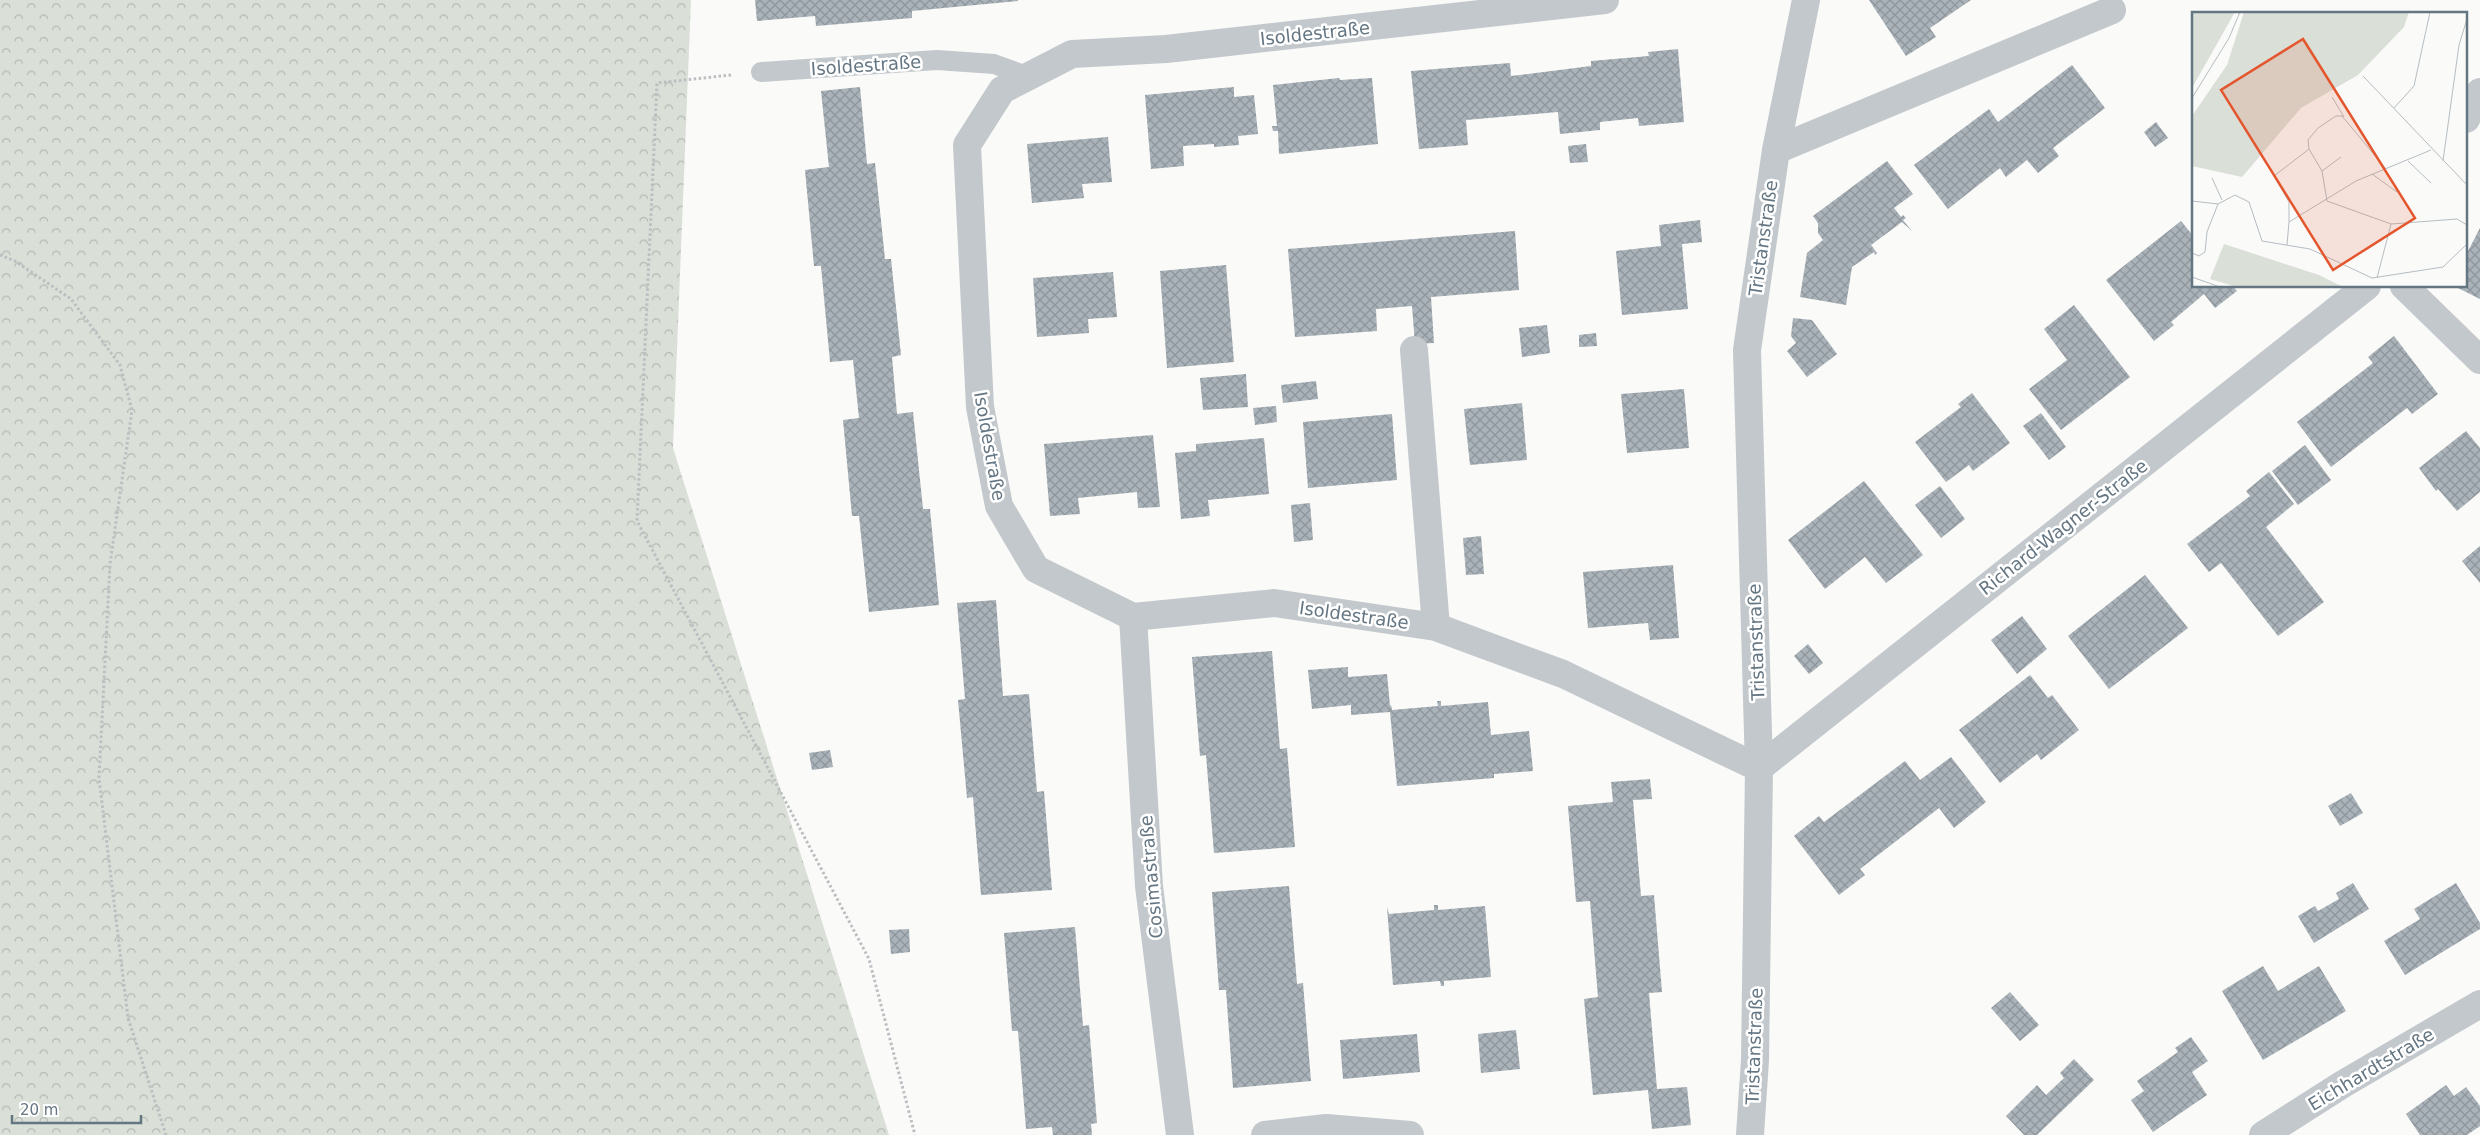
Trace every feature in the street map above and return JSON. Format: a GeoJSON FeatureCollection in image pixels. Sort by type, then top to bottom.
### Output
{"type":"FeatureCollection","features":[{"type":"Feature","properties":{"kind":"street","name":"Isoldestraße"},"geometry":{"type":"LineString","coordinates":[[1605,0],[1166,49],[1072,54],[1002,90],[967,146],[980,407],[999,506],[1036,569],[1133,617],[1274,603],[1436,627],[1563,674],[1759,768]]}},
{"type":"Feature","properties":{"kind":"street","name":"Tristanstraße"},"geometry":{"type":"LineString","coordinates":[[1750,1135],[1755,1050],[1759,768],[1748,350],[1776,150],[1806,0]]}},
{"type":"Feature","properties":{"kind":"street"},"geometry":{"type":"LineString","coordinates":[[1776,150],[2112,10]]}},
{"type":"Feature","properties":{"kind":"street"},"geometry":{"type":"LineString","coordinates":[[2468,114],[2480,92]]}},
{"type":"Feature","properties":{"kind":"street","name":"Richard-Wagner-Straße"},"geometry":{"type":"LineString","coordinates":[[1759,768],[2364,288]]}},
{"type":"Feature","properties":{"kind":"street"},"geometry":{"type":"LineString","coordinates":[[2406,288],[2480,360]]}},
{"type":"Feature","properties":{"kind":"street","name":"Isoldestraße"},"geometry":{"type":"LineString","coordinates":[[1414,350],[1436,627]]}},
{"type":"Feature","properties":{"kind":"street","name":"Cosimastraße"},"geometry":{"type":"LineString","coordinates":[[1133,617],[1150,886],[1180,1135]]}},
{"type":"Feature","properties":{"kind":"street","name":"Eichhardtstraße"},"geometry":{"type":"LineString","coordinates":[[2263,1135],[2343,1084],[2480,1004]]}},
{"type":"Feature","properties":{"kind":"street"},"geometry":{"type":"LineString","coordinates":[[1265,1135],[1326,1128],[1410,1135]]}},
{"type":"Feature","properties":{"kind":"lane","name":"Isoldestraße"},"geometry":{"type":"LineString","coordinates":[[761,72],[937,60],[994,64],[1029,77]]}},
{"type":"Feature","properties":{"kind":"path"},"geometry":{"type":"LineString","coordinates":[[761,72],[656,83],[637,521],[869,960],[915,1135]]}},
{"type":"Feature","properties":{"kind":"path"},"geometry":{"type":"LineString","coordinates":[[0,255],[15,261],[71,300],[120,365],[132,410],[110,564],[98,778],[128,1018],[166,1135]]}},
{"type":"Feature","properties":{"kind":"green space"},"geometry":{"type":"Polygon","coordinates":[[[0,0],[691,0],[673,448],[889,1135],[0,1135],[0,0]]]}},
{"type":"Feature","properties":{"kind":"building"},"geometry":{"type":"Polygon","coordinates":[[[755,0],[1018,1],[912,11],[912,18],[816,26],[815,16],[757,21],[755,0]]]}},
{"type":"Feature","properties":{"kind":"building"},"geometry":{"type":"Polygon","coordinates":[[[1869,0],[1971,0],[1930,28],[1936,37],[1906,56],[1869,0]]]}},
{"type":"Feature","properties":{"kind":"building"},"geometry":{"type":"Polygon","coordinates":[[[1678,49],[1684,122],[1639,126],[1638,118],[1600,122],[1600,130],[1560,134],[1558,112],[1466,120],[1468,145],[1419,149],[1411,71],[1510,63],[1511,76],[1591,66],[1591,61],[1649,56],[1648,52],[1678,49]]]}},
{"type":"Feature","properties":{"kind":"building"},"geometry":{"type":"Polygon","coordinates":[[[2072,65],[2105,108],[2053,148],[2059,156],[2038,173],[2027,160],[2006,177],[2000,168],[1948,209],[1914,165],[1989,109],[1998,122],[2072,65]]]}},
{"type":"Feature","properties":{"kind":"building"},"geometry":{"type":"Polygon","coordinates":[[[1339,78],[1340,80],[1372,78],[1378,144],[1279,154],[1278,131],[1273,131],[1272,126],[1277,126],[1273,85],[1339,78]]]}},
{"type":"Feature","properties":{"kind":"building"},"geometry":{"type":"Polygon","coordinates":[[[860,87],[867,164],[875,163],[885,259],[891,259],[901,355],[892,357],[897,414],[913,412],[923,509],[930,509],[939,605],[869,612],[859,516],[852,516],[843,420],[859,418],[853,360],[830,362],[821,266],[814,266],[805,170],[829,167],[821,91],[860,87]]]}},
{"type":"Feature","properties":{"kind":"building"},"geometry":{"type":"Polygon","coordinates":[[[1234,87],[1234,97],[1254,95],[1258,134],[1238,136],[1239,145],[1214,147],[1214,144],[1183,146],[1184,166],[1151,169],[1145,95],[1234,87]]]}},
{"type":"Feature","properties":{"kind":"building"},"geometry":{"type":"Polygon","coordinates":[[[2156,122],[2168,138],[2155,147],[2144,132],[2156,122]]]}},
{"type":"Feature","properties":{"kind":"building"},"geometry":{"type":"Polygon","coordinates":[[[1108,137],[1112,182],[1082,184],[1084,198],[1032,203],[1027,144],[1108,137]]]}},
{"type":"Feature","properties":{"kind":"building"},"geometry":{"type":"Polygon","coordinates":[[[1586,144],[1588,162],[1570,163],[1568,146],[1586,144]]]}},
{"type":"Feature","properties":{"kind":"building"},"geometry":{"type":"Polygon","coordinates":[[[1887,161],[1913,194],[1894,208],[1901,217],[1903,215],[1906,218],[1903,220],[1912,231],[1902,222],[1871,245],[1877,253],[1875,255],[1874,252],[1852,267],[1846,305],[1800,297],[1807,253],[1823,240],[1818,233],[1818,223],[1813,216],[1887,161]]]}},
{"type":"Feature","properties":{"kind":"building"},"geometry":{"type":"Polygon","coordinates":[[[1700,220],[1702,242],[1682,244],[1688,309],[1622,315],[1616,251],[1661,246],[1659,225],[1700,220]]]}},
{"type":"Feature","properties":{"kind":"building"},"geometry":{"type":"Polygon","coordinates":[[[2181,221],[2192,235],[2192,288],[2235,288],[2237,291],[2215,308],[2204,294],[2171,322],[2174,325],[2154,341],[2106,280],[2181,221]]]}},
{"type":"Feature","properties":{"kind":"building"},"geometry":{"type":"Polygon","coordinates":[[[2480,228],[2480,299],[2458,288],[2468,288],[2468,251],[2480,228]]]}},
{"type":"Feature","properties":{"kind":"building"},"geometry":{"type":"Polygon","coordinates":[[[1515,231],[1519,290],[1431,297],[1434,343],[1415,344],[1412,306],[1376,309],[1377,331],[1295,337],[1288,249],[1515,231]]]}},
{"type":"Feature","properties":{"kind":"building"},"geometry":{"type":"Polygon","coordinates":[[[1226,265],[1234,362],[1167,368],[1160,271],[1226,265]]]}},
{"type":"Feature","properties":{"kind":"building"},"geometry":{"type":"Polygon","coordinates":[[[1113,272],[1117,317],[1088,319],[1089,333],[1037,337],[1033,278],[1113,272]]]}},
{"type":"Feature","properties":{"kind":"building"},"geometry":{"type":"Polygon","coordinates":[[[2074,305],[2130,377],[2061,430],[2029,389],[2067,360],[2044,329],[2074,305]]]}},
{"type":"Feature","properties":{"kind":"building"},"geometry":{"type":"Polygon","coordinates":[[[1793,318],[1812,320],[1837,354],[1807,377],[1787,351],[1796,343],[1791,336],[1793,318]]]}},
{"type":"Feature","properties":{"kind":"building"},"geometry":{"type":"Polygon","coordinates":[[[1547,325],[1550,353],[1522,357],[1519,328],[1547,325]]]}},
{"type":"Feature","properties":{"kind":"building"},"geometry":{"type":"Polygon","coordinates":[[[1596,333],[1597,346],[1579,347],[1579,335],[1596,333]]]}},
{"type":"Feature","properties":{"kind":"building"},"geometry":{"type":"Polygon","coordinates":[[[2394,336],[2438,394],[2412,414],[2407,408],[2331,467],[2297,422],[2373,363],[2368,357],[2394,336]]]}},
{"type":"Feature","properties":{"kind":"building"},"geometry":{"type":"Polygon","coordinates":[[[1246,374],[1248,407],[1203,410],[1200,378],[1246,374]]]}},
{"type":"Feature","properties":{"kind":"building"},"geometry":{"type":"Polygon","coordinates":[[[1316,381],[1318,399],[1283,403],[1281,385],[1316,381]]]}},
{"type":"Feature","properties":{"kind":"building"},"geometry":{"type":"Polygon","coordinates":[[[1684,389],[1689,448],[1627,453],[1621,394],[1684,389]]]}},
{"type":"Feature","properties":{"kind":"building"},"geometry":{"type":"Polygon","coordinates":[[[1972,393],[2010,443],[1973,471],[1969,465],[1946,482],[1915,442],[1961,407],[1958,404],[1972,393]]]}},
{"type":"Feature","properties":{"kind":"building"},"geometry":{"type":"Polygon","coordinates":[[[1522,403],[1527,460],[1470,465],[1464,409],[1522,403]]]}},
{"type":"Feature","properties":{"kind":"building"},"geometry":{"type":"Polygon","coordinates":[[[1276,406],[1277,422],[1255,425],[1253,408],[1276,406]]]}},
{"type":"Feature","properties":{"kind":"building"},"geometry":{"type":"Polygon","coordinates":[[[2041,413],[2066,447],[2049,460],[2023,426],[2041,413]]]}},
{"type":"Feature","properties":{"kind":"building"},"geometry":{"type":"Polygon","coordinates":[[[1392,414],[1397,480],[1308,488],[1303,422],[1392,414]]]}},
{"type":"Feature","properties":{"kind":"building"},"geometry":{"type":"Polygon","coordinates":[[[2466,431],[2480,448],[2480,492],[2457,511],[2438,489],[2436,491],[2419,468],[2466,431]]]}},
{"type":"Feature","properties":{"kind":"building"},"geometry":{"type":"Polygon","coordinates":[[[1153,435],[1160,507],[1138,508],[1137,492],[1078,498],[1080,514],[1050,516],[1044,444],[1153,435]]]}},
{"type":"Feature","properties":{"kind":"building"},"geometry":{"type":"Polygon","coordinates":[[[1264,438],[1269,494],[1208,500],[1210,516],[1181,519],[1175,453],[1196,451],[1196,444],[1264,438]]]}},
{"type":"Feature","properties":{"kind":"building"},"geometry":{"type":"Polygon","coordinates":[[[2305,445],[2331,480],[2298,505],[2272,471],[2305,445]]]}},
{"type":"Feature","properties":{"kind":"building"},"geometry":{"type":"Polygon","coordinates":[[[2269,472],[2294,504],[2266,527],[2324,602],[2278,636],[2221,563],[2209,572],[2187,544],[2250,496],[2246,491],[2269,472]]]}},
{"type":"Feature","properties":{"kind":"building"},"geometry":{"type":"Polygon","coordinates":[[[1864,481],[1923,555],[1886,583],[1865,557],[1825,589],[1788,540],[1864,481]]]}},
{"type":"Feature","properties":{"kind":"building"},"geometry":{"type":"Polygon","coordinates":[[[1940,486],[1965,519],[1941,538],[1915,505],[1940,486]]]}},
{"type":"Feature","properties":{"kind":"building"},"geometry":{"type":"Polygon","coordinates":[[[1310,503],[1313,540],[1294,542],[1291,505],[1310,503]]]}},
{"type":"Feature","properties":{"kind":"building"},"geometry":{"type":"Polygon","coordinates":[[[1481,536],[1484,574],[1466,575],[1463,538],[1481,536]]]}},
{"type":"Feature","properties":{"kind":"building"},"geometry":{"type":"Polygon","coordinates":[[[2480,546],[2480,583],[2462,561],[2480,546]]]}},
{"type":"Feature","properties":{"kind":"building"},"geometry":{"type":"Polygon","coordinates":[[[1673,565],[1679,638],[1650,640],[1648,623],[1588,628],[1583,572],[1673,565]]]}},
{"type":"Feature","properties":{"kind":"building"},"geometry":{"type":"Polygon","coordinates":[[[2145,575],[2188,628],[2109,689],[2068,636],[2145,575]]]}},
{"type":"Feature","properties":{"kind":"building"},"geometry":{"type":"Polygon","coordinates":[[[996,600],[1003,696],[1029,694],[1037,792],[1044,791],[1052,890],[981,895],[973,797],[967,798],[958,700],[965,699],[957,603],[996,600]]]}},
{"type":"Feature","properties":{"kind":"building"},"geometry":{"type":"Polygon","coordinates":[[[2022,616],[2047,649],[2017,674],[1991,640],[2022,616]]]}},
{"type":"Feature","properties":{"kind":"building"},"geometry":{"type":"Polygon","coordinates":[[[1808,644],[1823,663],[1809,674],[1794,656],[1808,644]]]}},
{"type":"Feature","properties":{"kind":"building"},"geometry":{"type":"Polygon","coordinates":[[[1272,651],[1280,749],[1287,748],[1295,847],[1214,853],[1206,755],[1200,756],[1192,657],[1272,651]]]}},
{"type":"Feature","properties":{"kind":"building"},"geometry":{"type":"Polygon","coordinates":[[[1348,667],[1348,677],[1387,674],[1392,710],[1438,706],[1437,701],[1441,701],[1441,706],[1488,702],[1491,735],[1529,731],[1533,771],[1494,774],[1494,778],[1397,786],[1390,712],[1351,715],[1351,705],[1312,709],[1308,670],[1348,667]]]}},
{"type":"Feature","properties":{"kind":"building"},"geometry":{"type":"Polygon","coordinates":[[[2030,675],[2048,698],[2052,695],[2079,730],[2041,760],[2037,754],[2000,783],[1959,730],[2030,675]]]}},
{"type":"Feature","properties":{"kind":"building"},"geometry":{"type":"Polygon","coordinates":[[[830,750],[833,767],[812,770],[809,753],[830,750]]]}},
{"type":"Feature","properties":{"kind":"building"},"geometry":{"type":"Polygon","coordinates":[[[1951,757],[1986,802],[1954,828],[1939,808],[1860,869],[1865,875],[1839,895],[1794,836],[1819,816],[1824,822],[1905,761],[1920,780],[1951,757]]]}},
{"type":"Feature","properties":{"kind":"building"},"geometry":{"type":"Polygon","coordinates":[[[1650,779],[1652,799],[1633,800],[1641,896],[1654,895],[1662,992],[1649,993],[1657,1089],[1687,1087],[1691,1125],[1652,1129],[1648,1090],[1593,1095],[1584,999],[1598,997],[1590,901],[1576,902],[1568,806],[1613,802],[1611,782],[1650,779]]]}},
{"type":"Feature","properties":{"kind":"building"},"geometry":{"type":"Polygon","coordinates":[[[2351,793],[2363,813],[2340,826],[2328,806],[2351,793]]]}},
{"type":"Feature","properties":{"kind":"building"},"geometry":{"type":"Polygon","coordinates":[[[2353,883],[2369,909],[2314,943],[2298,916],[2315,906],[2318,911],[2339,899],[2336,893],[2353,883]]]}},
{"type":"Feature","properties":{"kind":"building"},"geometry":{"type":"Polygon","coordinates":[[[2456,883],[2480,923],[2480,929],[2405,975],[2384,941],[2420,919],[2414,909],[2456,883]]]}},
{"type":"Feature","properties":{"kind":"building"},"geometry":{"type":"Polygon","coordinates":[[[1289,886],[1297,984],[1303,983],[1311,1081],[1233,1088],[1226,990],[1219,990],[1212,892],[1289,886]]]}},
{"type":"Feature","properties":{"kind":"building"},"geometry":{"type":"Polygon","coordinates":[[[1434,905],[1438,905],[1438,910],[1485,906],[1491,977],[1444,981],[1444,986],[1441,986],[1440,981],[1393,985],[1387,907],[1389,914],[1434,910],[1434,905]]]}},
{"type":"Feature","properties":{"kind":"building"},"geometry":{"type":"Polygon","coordinates":[[[1075,927],[1083,1026],[1089,1025],[1097,1123],[1091,1124],[1092,1135],[1053,1135],[1052,1127],[1026,1129],[1018,1031],[1012,1031],[1004,933],[1075,927]]]}},
{"type":"Feature","properties":{"kind":"building"},"geometry":{"type":"Polygon","coordinates":[[[909,929],[910,952],[891,954],[889,930],[909,929]]]}},
{"type":"Feature","properties":{"kind":"building"},"geometry":{"type":"Polygon","coordinates":[[[2263,966],[2278,991],[2319,966],[2346,1011],[2263,1060],[2222,991],[2263,966]]]}},
{"type":"Feature","properties":{"kind":"building"},"geometry":{"type":"Polygon","coordinates":[[[2010,992],[2039,1025],[2020,1041],[1991,1008],[2010,992]]]}},
{"type":"Feature","properties":{"kind":"building"},"geometry":{"type":"Polygon","coordinates":[[[1516,1030],[1520,1069],[1481,1073],[1478,1034],[1516,1030]]]}},
{"type":"Feature","properties":{"kind":"building"},"geometry":{"type":"Polygon","coordinates":[[[1417,1034],[1420,1072],[1343,1079],[1340,1040],[1417,1034]]]}},
{"type":"Feature","properties":{"kind":"building"},"geometry":{"type":"Polygon","coordinates":[[[2191,1037],[2208,1061],[2192,1072],[2207,1095],[2153,1132],[2131,1100],[2144,1091],[2137,1081],[2178,1052],[2175,1048],[2191,1037]]]}},
{"type":"Feature","properties":{"kind":"building"},"geometry":{"type":"Polygon","coordinates":[[[2074,1059],[2094,1080],[2037,1135],[2024,1135],[2006,1116],[2037,1085],[2046,1095],[2064,1078],[2060,1073],[2074,1059]]]}},
{"type":"Feature","properties":{"kind":"building"},"geometry":{"type":"Polygon","coordinates":[[[2446,1085],[2454,1096],[2466,1087],[2480,1106],[2480,1126],[2467,1135],[2420,1135],[2406,1114],[2446,1085]]]}}]}
